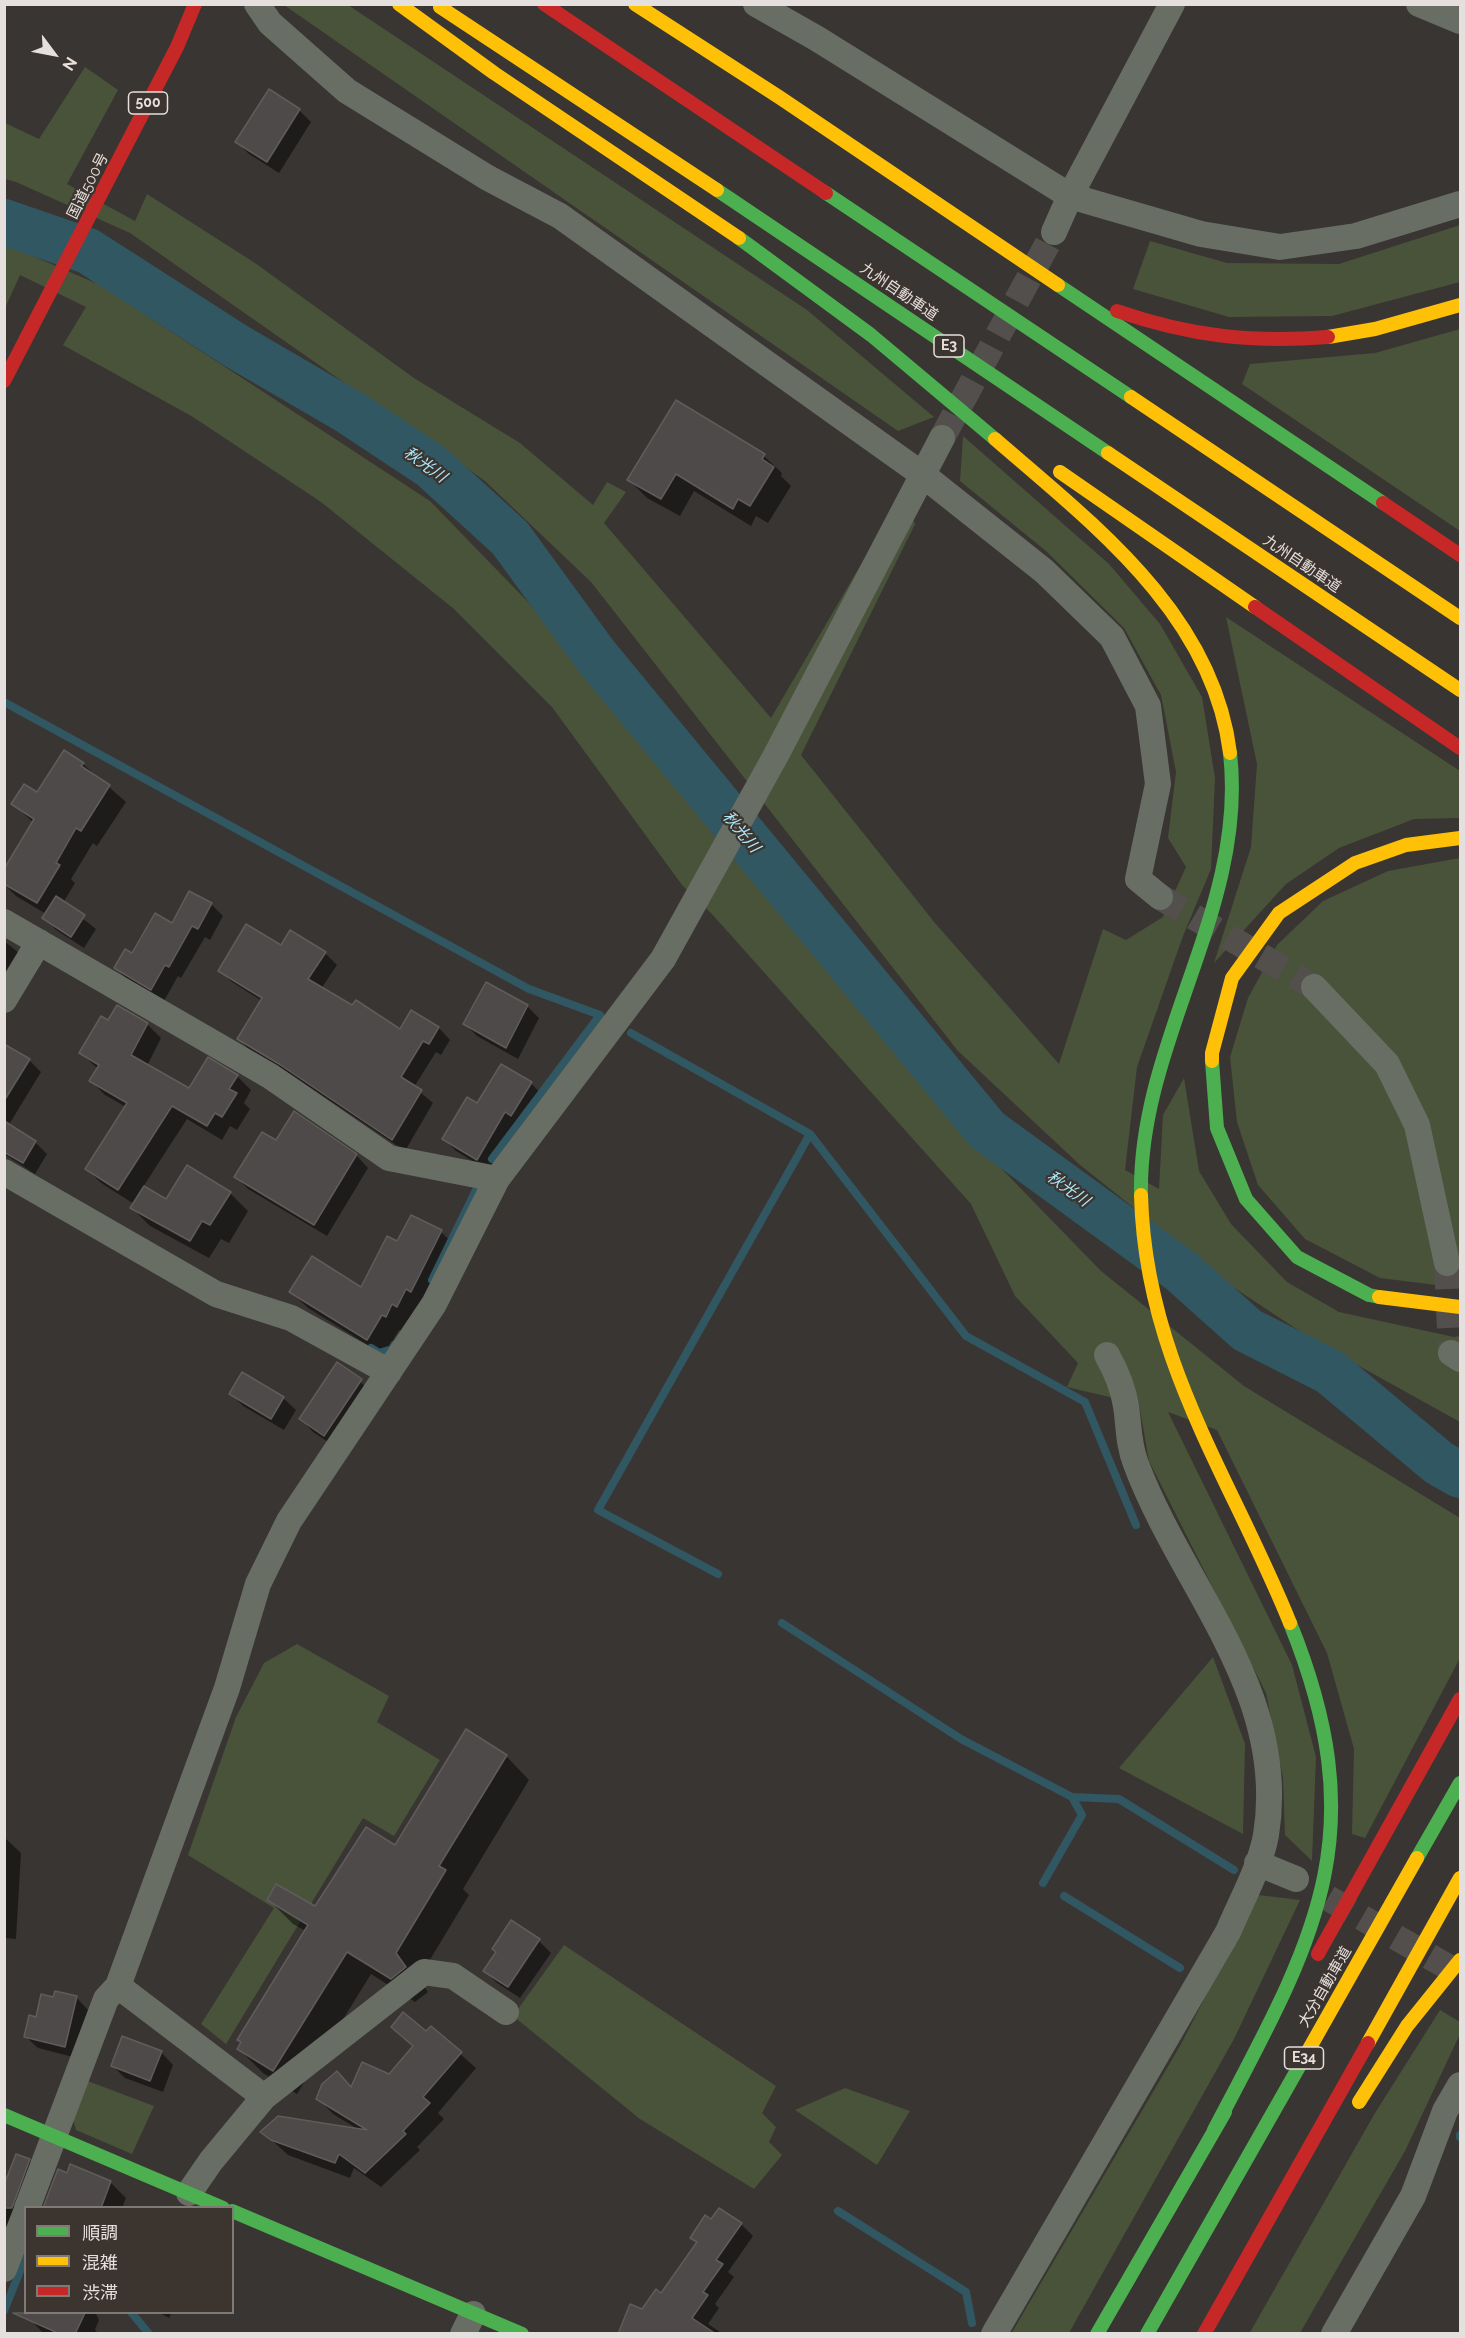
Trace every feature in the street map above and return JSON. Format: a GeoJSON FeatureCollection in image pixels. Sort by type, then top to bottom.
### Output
{"type":"FeatureCollection","features":[{"type":"Feature","properties":{"kind":"main road","name":"国道500号"},"geometry":{"type":"LineString","coordinates":[[4,381],[99,201],[177,47],[195,4]]}},
{"type":"Feature","properties":{"kind":"main road"},"geometry":{"type":"LineString","coordinates":[[399,4],[786,271],[930,382],[1461,748]]}},
{"type":"Feature","properties":{"kind":"main road","name":"九州自動車道"},"geometry":{"type":"LineString","coordinates":[[436,4],[800,245],[1461,690]]}},
{"type":"Feature","properties":{"kind":"main road"},"geometry":{"type":"LineString","coordinates":[[544,4],[1461,618]]}},
{"type":"Feature","properties":{"kind":"main road"},"geometry":{"type":"LineString","coordinates":[[635,4],[789,103],[1461,555]]}},
{"type":"Feature","properties":{"kind":"main road"},"geometry":{"type":"LineString","coordinates":[[1043,275],[1087,299],[1173,330],[1263,343],[1307,341],[1348,334],[1396,324],[1461,305]]}},
{"type":"Feature","properties":{"kind":"main road"},"geometry":{"type":"LineString","coordinates":[[930,382],[1076,509],[1138,572],[1171,610],[1193,644],[1211,680],[1222,715],[1234,788],[1232,827],[1226,865],[1157,1077],[1141,1163],[1142,1230],[1146,1268],[1165,1345],[1198,1431],[1278,1595],[1306,1662],[1327,1734],[1335,1805],[1325,1879],[1302,1955],[1214,2130]]}},
{"type":"Feature","properties":{"kind":"main road"},"geometry":{"type":"LineString","coordinates":[[1461,838],[1414,843],[1377,854],[1340,870],[1304,892],[1277,916],[1257,939],[1230,984],[1214,1033],[1211,1058],[1214,1115],[1223,1148],[1233,1178],[1248,1206],[1269,1232],[1292,1254],[1318,1272],[1374,1297],[1405,1305],[1461,1307]]}},
{"type":"Feature","properties":{"kind":"main road"},"geometry":{"type":"LineString","coordinates":[[1097,2334],[1318,1954],[1461,1699]]}},
{"type":"Feature","properties":{"kind":"main road","name":"大分自動車道"},"geometry":{"type":"LineString","coordinates":[[1148,2334],[1461,1783]]}},
{"type":"Feature","properties":{"kind":"main road"},"geometry":{"type":"LineString","coordinates":[[1204,2334],[1461,1878]]}},
{"type":"Feature","properties":{"kind":"main road"},"geometry":{"type":"LineString","coordinates":[[1353,2111],[1407,2026],[1461,1959]]}},
{"type":"Feature","properties":{"kind":"main road"},"geometry":{"type":"LineString","coordinates":[[4,2115],[218,2206]]}},
{"type":"Feature","properties":{"kind":"main road"},"geometry":{"type":"LineString","coordinates":[[234,2212],[468,2324],[522,2334]]}},
{"type":"Feature","properties":{"kind":"street"},"geometry":{"type":"LineString","coordinates":[[257,4],[270,22],[347,91],[488,178],[560,216],[924,475],[1044,571],[1112,637],[1148,706],[1158,784],[1138,879],[1161,897]]}},
{"type":"Feature","properties":{"kind":"street"},"geometry":{"type":"LineString","coordinates":[[756,4],[816,38],[1070,196],[1201,234],[1280,248],[1356,236],[1461,204]]}},
{"type":"Feature","properties":{"kind":"street"},"geometry":{"type":"LineString","coordinates":[[1054,232],[1070,196],[1172,4]]}},
{"type":"Feature","properties":{"kind":"street"},"geometry":{"type":"LineString","coordinates":[[1419,4],[1461,21]]}},
{"type":"Feature","properties":{"kind":"street"},"geometry":{"type":"LineString","coordinates":[[27,2206],[106,1999],[118,1986],[227,1688],[258,1584],[290,1521],[434,1304],[497,1179],[643,988],[712,873],[942,438]]}},
{"type":"Feature","properties":{"kind":"street"},"geometry":{"type":"LineString","coordinates":[[4,922],[270,1076],[389,1158],[497,1179]]}},
{"type":"Feature","properties":{"kind":"street"},"geometry":{"type":"LineString","coordinates":[[4,1000],[39,942]]}},
{"type":"Feature","properties":{"kind":"street"},"geometry":{"type":"LineString","coordinates":[[1314,987],[1387,1064],[1417,1125],[1447,1263]]}},
{"type":"Feature","properties":{"kind":"street"},"geometry":{"type":"LineString","coordinates":[[4,1172],[216,1294],[291,1318],[389,1372]]}},
{"type":"Feature","properties":{"kind":"street"},"geometry":{"type":"LineString","coordinates":[[994,2334],[1228,1932],[1257,1863],[1266,1835],[1268,1782],[1261,1729],[1241,1667],[1179,1554],[1135,1463],[1118,1374],[1107,1355]]}},
{"type":"Feature","properties":{"kind":"street"},"geometry":{"type":"LineString","coordinates":[[1257,1863],[1296,1879]]}},
{"type":"Feature","properties":{"kind":"street"},"geometry":{"type":"LineString","coordinates":[[189,2193],[211,2161],[264,2097],[424,1972],[453,1976],[506,2012]]}},
{"type":"Feature","properties":{"kind":"street"},"geometry":{"type":"LineString","coordinates":[[118,1986],[264,2097]]}},
{"type":"Feature","properties":{"kind":"street"},"geometry":{"type":"LineString","coordinates":[[1334,2334],[1413,2196],[1445,2111],[1461,2085]]}},
{"type":"Feature","properties":{"kind":"street"},"geometry":{"type":"LineString","coordinates":[[4,2269],[24,2215]]}},
{"type":"Feature","properties":{"kind":"green space"},"geometry":{"type":"Polygon","coordinates":[[[284,5],[348,5],[807,310],[934,417],[898,431],[284,5]]]}},
{"type":"Feature","properties":{"kind":"green space"},"geometry":{"type":"Polygon","coordinates":[[[85,67],[118,90],[67,184],[135,221],[147,194],[255,263],[414,378],[520,443],[593,505],[607,482],[626,492],[604,523],[771,718],[901,496],[915,524],[801,755],[935,923],[1059,1064],[1103,929],[1126,940],[1163,917],[1186,867],[1168,838],[1176,772],[1161,695],[1124,628],[1046,551],[960,481],[963,436],[1109,564],[1160,624],[1202,697],[1215,778],[1211,869],[1183,936],[1137,1067],[1125,1170],[1159,1189],[1163,1115],[1184,1078],[1199,1171],[1231,1224],[1287,1282],[1339,1312],[1454,1337],[1460,1336],[1460,1422],[1316,1342],[1230,1285],[1079,1164],[958,1051],[591,582],[485,481],[130,233],[5,179],[5,123],[39,139],[85,67]]]}},
{"type":"Feature","properties":{"kind":"green space"},"geometry":{"type":"Polygon","coordinates":[[[1460,225],[1460,282],[1332,316],[1229,317],[1133,289],[1150,241],[1227,263],[1339,264],[1460,225]]]}},
{"type":"Feature","properties":{"kind":"green space"},"geometry":{"type":"Polygon","coordinates":[[[5,244],[100,285],[430,501],[529,603],[655,763],[927,1092],[1101,1271],[1244,1386],[1460,1518],[1460,1658],[1365,1838],[1352,1834],[1354,1749],[1327,1653],[1217,1430],[1168,1412],[1292,1665],[1316,1757],[1312,1861],[1285,1835],[1283,1778],[1266,1693],[1149,1461],[1139,1404],[1067,1387],[1078,1363],[1015,1296],[971,1204],[711,913],[682,885],[552,707],[454,609],[321,502],[193,417],[63,345],[86,307],[20,275],[5,308],[5,244]]]}},
{"type":"Feature","properties":{"kind":"green space"},"geometry":{"type":"Polygon","coordinates":[[[1460,329],[1460,531],[1242,384],[1250,364],[1375,353],[1460,329]]]}},
{"type":"Feature","properties":{"kind":"green space"},"geometry":{"type":"Polygon","coordinates":[[[1226,617],[1460,771],[1460,818],[1414,819],[1339,848],[1286,884],[1214,963],[1251,847],[1257,764],[1226,617]]]}},
{"type":"Feature","properties":{"kind":"green space"},"geometry":{"type":"Polygon","coordinates":[[[1460,858],[1460,1288],[1380,1278],[1305,1239],[1258,1185],[1237,1122],[1230,1057],[1248,998],[1277,945],[1323,901],[1388,871],[1460,858]]]}},
{"type":"Feature","properties":{"kind":"green space"},"geometry":{"type":"Polygon","coordinates":[[[297,1644],[389,1696],[377,1722],[440,1760],[394,1836],[363,1818],[226,2044],[201,2024],[274,1908],[188,1855],[236,1717],[264,1663],[297,1644]]]}},
{"type":"Feature","properties":{"kind":"green space"},"geometry":{"type":"Polygon","coordinates":[[[1213,1657],[1245,1744],[1243,1834],[1119,1768],[1213,1657]]]}},
{"type":"Feature","properties":{"kind":"green space"},"geometry":{"type":"Polygon","coordinates":[[[1258,1895],[1300,1900],[1234,2039],[1069,2333],[1011,2334],[1180,2046],[1258,1895]]]}},
{"type":"Feature","properties":{"kind":"green space"},"geometry":{"type":"Polygon","coordinates":[[[564,1945],[776,2086],[762,2113],[776,2127],[769,2142],[782,2155],[754,2189],[640,2119],[513,2016],[564,1945]]]}},
{"type":"Feature","properties":{"kind":"green space"},"geometry":{"type":"Polygon","coordinates":[[[1440,2010],[1460,2022],[1460,2034],[1405,2151],[1300,2333],[1249,2334],[1375,2113],[1440,2010]]]}},
{"type":"Feature","properties":{"kind":"green space"},"geometry":{"type":"Polygon","coordinates":[[[85,2080],[154,2106],[132,2154],[76,2130],[71,2113],[85,2080]]]}},
{"type":"Feature","properties":{"kind":"green space"},"geometry":{"type":"Polygon","coordinates":[[[845,2088],[910,2111],[877,2165],[795,2110],[845,2088]]]}},
{"type":"Feature","properties":{"kind":"building"},"geometry":{"type":"Polygon","coordinates":[[[269,89],[300,109],[267,162],[235,142],[269,89]]]}},
{"type":"Feature","properties":{"kind":"building"},"geometry":{"type":"Polygon","coordinates":[[[676,400],[765,454],[762,459],[774,467],[750,506],[738,499],[733,509],[676,474],[661,499],[627,480],[676,400]]]}},
{"type":"Feature","properties":{"kind":"building"},"geometry":{"type":"Polygon","coordinates":[[[64,750],[84,763],[81,766],[110,785],[81,831],[76,828],[56,863],[60,865],[37,903],[4,884],[4,869],[34,819],[11,804],[24,784],[37,792],[64,750]]]}},
{"type":"Feature","properties":{"kind":"building"},"geometry":{"type":"Polygon","coordinates":[[[189,891],[212,903],[198,929],[192,926],[169,967],[165,965],[151,990],[114,968],[125,949],[132,953],[155,913],[172,923],[189,891]]]}},
{"type":"Feature","properties":{"kind":"building"},"geometry":{"type":"Polygon","coordinates":[[[56,896],[85,915],[71,937],[42,918],[56,896]]]}},
{"type":"Feature","properties":{"kind":"building"},"geometry":{"type":"Polygon","coordinates":[[[246,924],[281,945],[290,930],[326,952],[308,979],[352,1005],[356,1000],[400,1029],[411,1010],[439,1027],[429,1044],[423,1041],[401,1077],[422,1090],[392,1140],[279,1064],[237,1039],[262,998],[218,971],[246,924]]]}},
{"type":"Feature","properties":{"kind":"building"},"geometry":{"type":"Polygon","coordinates":[[[486,982],[528,1005],[506,1048],[463,1024],[486,982]]]}},
{"type":"Feature","properties":{"kind":"building"},"geometry":{"type":"Polygon","coordinates":[[[117,1005],[148,1023],[131,1055],[189,1088],[208,1057],[238,1075],[229,1089],[237,1093],[222,1117],[215,1113],[207,1126],[172,1106],[118,1190],[85,1169],[127,1103],[89,1081],[99,1065],[79,1053],[101,1016],[108,1020],[117,1005]]]}},
{"type":"Feature","properties":{"kind":"building"},"geometry":{"type":"Polygon","coordinates":[[[4,1044],[30,1059],[4,1101],[4,1044]]]}},
{"type":"Feature","properties":{"kind":"building"},"geometry":{"type":"Polygon","coordinates":[[[501,1064],[532,1082],[511,1116],[505,1112],[477,1160],[442,1139],[467,1097],[477,1103],[501,1064]]]}},
{"type":"Feature","properties":{"kind":"building"},"geometry":{"type":"Polygon","coordinates":[[[294,1111],[357,1154],[314,1225],[234,1177],[262,1132],[276,1140],[294,1111]]]}},
{"type":"Feature","properties":{"kind":"building"},"geometry":{"type":"Polygon","coordinates":[[[4,1121],[36,1141],[23,1163],[4,1152],[4,1121]]]}},
{"type":"Feature","properties":{"kind":"building"},"geometry":{"type":"Polygon","coordinates":[[[187,1165],[231,1192],[210,1225],[202,1221],[190,1241],[130,1208],[144,1186],[166,1199],[187,1165]]]}},
{"type":"Feature","properties":{"kind":"building"},"geometry":{"type":"Polygon","coordinates":[[[411,1215],[442,1230],[411,1292],[406,1289],[397,1307],[392,1304],[386,1317],[382,1315],[367,1340],[289,1292],[312,1256],[361,1287],[387,1236],[397,1241],[411,1215]]]}},
{"type":"Feature","properties":{"kind":"building"},"geometry":{"type":"Polygon","coordinates":[[[337,1362],[362,1379],[324,1436],[299,1419],[337,1362]]]}},
{"type":"Feature","properties":{"kind":"building"},"geometry":{"type":"Polygon","coordinates":[[[242,1372],[284,1397],[271,1419],[229,1394],[242,1372]]]}},
{"type":"Feature","properties":{"kind":"building"},"geometry":{"type":"Polygon","coordinates":[[[466,1729],[507,1755],[439,1866],[446,1870],[396,1953],[406,1967],[391,1979],[347,1952],[273,2071],[237,2049],[241,2042],[237,2040],[308,1925],[267,1900],[276,1884],[315,1906],[366,1827],[395,1845],[466,1729]]]}},
{"type":"Feature","properties":{"kind":"building"},"geometry":{"type":"Polygon","coordinates":[[[511,1920],[540,1939],[508,1987],[483,1971],[496,1952],[492,1949],[511,1920]]]}},
{"type":"Feature","properties":{"kind":"building"},"geometry":{"type":"Polygon","coordinates":[[[55,1991],[77,1996],[65,2047],[24,2037],[29,2015],[36,2017],[41,1994],[53,1997],[55,1991]]]}},
{"type":"Feature","properties":{"kind":"building"},"geometry":{"type":"Polygon","coordinates":[[[403,2012],[426,2031],[431,2026],[462,2052],[423,2097],[430,2103],[403,2131],[406,2134],[365,2173],[339,2154],[335,2163],[271,2140],[260,2132],[278,2116],[367,2130],[316,2099],[322,2084],[337,2071],[351,2087],[362,2062],[389,2074],[413,2046],[391,2027],[403,2012]]]}},
{"type":"Feature","properties":{"kind":"building"},"geometry":{"type":"Polygon","coordinates":[[[122,2036],[162,2051],[150,2081],[111,2066],[122,2036]]]}},
{"type":"Feature","properties":{"kind":"building"},"geometry":{"type":"Polygon","coordinates":[[[16,2154],[30,2159],[12,2208],[4,2208],[4,2185],[16,2154]]]}},
{"type":"Feature","properties":{"kind":"building"},"geometry":{"type":"Polygon","coordinates":[[[70,2164],[111,2181],[102,2206],[44,2206],[58,2169],[67,2173],[70,2164]]]}},
{"type":"Feature","properties":{"kind":"building"},"geometry":{"type":"Polygon","coordinates":[[[719,2208],[742,2223],[716,2260],[723,2264],[703,2292],[708,2295],[692,2318],[716,2334],[618,2334],[630,2304],[642,2309],[656,2289],[661,2293],[697,2242],[690,2238],[705,2215],[711,2219],[719,2208]]]}},
{"type":"Feature","properties":{"kind":"building"},"geometry":{"type":"Polygon","coordinates":[[[13,2313],[85,2314],[75,2334],[60,2334],[13,2313]]]}},
{"type":"Feature","properties":{"kind":"waterway","name":"秋光川"},"geometry":{"type":"LineString","coordinates":[[4,222],[88,251],[236,346],[351,413],[431,466],[510,538],[596,656],[987,1130],[1181,1271],[1247,1330],[1330,1372],[1439,1463],[1460,1475]]}},
{"type":"Feature","properties":{"kind":"waterway"},"geometry":{"type":"LineString","coordinates":[[4,702],[529,989],[600,1015],[492,1159]]}},
{"type":"Feature","properties":{"kind":"waterway"},"geometry":{"type":"LineString","coordinates":[[631,1033],[810,1134],[598,1510],[718,1574]]}},
{"type":"Feature","properties":{"kind":"waterway"},"geometry":{"type":"LineString","coordinates":[[810,1134],[966,1336],[1085,1402],[1136,1525]]}},
{"type":"Feature","properties":{"kind":"waterway"},"geometry":{"type":"LineString","coordinates":[[432,1280],[476,1190]]}},
{"type":"Feature","properties":{"kind":"waterway"},"geometry":{"type":"LineString","coordinates":[[371,1348],[379,1353],[392,1349],[394,1345]]}},
{"type":"Feature","properties":{"kind":"waterway"},"geometry":{"type":"LineString","coordinates":[[782,1623],[961,1739],[1072,1797],[1119,1799],[1234,1870]]}},
{"type":"Feature","properties":{"kind":"waterway"},"geometry":{"type":"LineString","coordinates":[[1043,1883],[1082,1815],[1072,1797]]}},
{"type":"Feature","properties":{"kind":"waterway"},"geometry":{"type":"LineString","coordinates":[[1064,1896],[1180,1968]]}},
{"type":"Feature","properties":{"kind":"waterway"},"geometry":{"type":"LineString","coordinates":[[838,2211],[966,2292],[972,2323]]}},
{"type":"Feature","properties":{"kind":"waterway"},"geometry":{"type":"LineString","coordinates":[[4,2311],[24,2261]]}},
{"type":"Feature","properties":{"kind":"waterway"},"geometry":{"type":"LineString","coordinates":[[133,2314],[149,2334]]}},
{"type":"Feature","properties":{"kind":"tunnel"},"geometry":{"type":"LineString","coordinates":[[942,438],[1054,232]]}},
{"type":"Feature","properties":{"kind":"tunnel"},"geometry":{"type":"LineString","coordinates":[[1160,897],[1314,987]]}},
{"type":"Feature","properties":{"kind":"tunnel"},"geometry":{"type":"LineString","coordinates":[[1447,1263],[1451,1353]]}},
{"type":"Feature","properties":{"kind":"tunnel"},"geometry":{"type":"LineString","coordinates":[[1328,1898],[1460,1974]]}},
{"type":"Feature","properties":{"kind":"traffic: fast"},"geometry":{"type":"LineString","coordinates":[[717,190],[1108,453]]}},
{"type":"Feature","properties":{"kind":"traffic: fast"},"geometry":{"type":"LineString","coordinates":[[826,193],[1131,397]]}},
{"type":"Feature","properties":{"kind":"traffic: fast"},"geometry":{"type":"LineString","coordinates":[[739,238],[871,335],[995,439]]}},
{"type":"Feature","properties":{"kind":"traffic: fast"},"geometry":{"type":"LineString","coordinates":[[1058,285],[1383,503]]}},
{"type":"Feature","properties":{"kind":"traffic: fast"},"geometry":{"type":"LineString","coordinates":[[1141,1195],[1145,1138],[1156,1083],[1209,921],[1223,866],[1231,810],[1230,753]]}},
{"type":"Feature","properties":{"kind":"traffic: fast"},"geometry":{"type":"LineString","coordinates":[[1212,1061],[1217,1128],[1246,1199],[1297,1257],[1369,1295],[1379,1297]]}},
{"type":"Feature","properties":{"kind":"traffic: fast"},"geometry":{"type":"LineString","coordinates":[[1214,2130],[1280,2001],[1305,1943],[1322,1886],[1331,1828],[1329,1766],[1316,1699],[1290,1623]]}},
{"type":"Feature","properties":{"kind":"traffic: fast"},"geometry":{"type":"LineString","coordinates":[[1417,1858],[1460,1783]]}},
{"type":"Feature","properties":{"kind":"traffic: fast"},"geometry":{"type":"LineString","coordinates":[[1147,2334],[1304,2058]]}},
{"type":"Feature","properties":{"kind":"traffic: fast"},"geometry":{"type":"LineString","coordinates":[[1097,2334],[1225,2112]]}},
{"type":"Feature","properties":{"kind":"traffic: fast"},"geometry":{"type":"LineString","coordinates":[[4,2115],[218,2206]]}},
{"type":"Feature","properties":{"kind":"traffic: fast"},"geometry":{"type":"LineString","coordinates":[[234,2212],[522,2334]]}},
{"type":"Feature","properties":{"kind":"traffic: slow"},"geometry":{"type":"LineString","coordinates":[[399,4],[494,73],[739,238]]}},
{"type":"Feature","properties":{"kind":"traffic: slow"},"geometry":{"type":"LineString","coordinates":[[635,4],[779,97],[1058,285]]}},
{"type":"Feature","properties":{"kind":"traffic: slow"},"geometry":{"type":"LineString","coordinates":[[440,7],[717,190]]}},
{"type":"Feature","properties":{"kind":"traffic: slow"},"geometry":{"type":"LineString","coordinates":[[1328,337],[1375,329],[1460,305]]}},
{"type":"Feature","properties":{"kind":"traffic: slow"},"geometry":{"type":"LineString","coordinates":[[1131,397],[1460,618]]}},
{"type":"Feature","properties":{"kind":"traffic: slow"},"geometry":{"type":"LineString","coordinates":[[995,439],[1108,539],[1143,576],[1174,615],[1200,657],[1219,703],[1230,753]]}},
{"type":"Feature","properties":{"kind":"traffic: slow"},"geometry":{"type":"LineString","coordinates":[[1108,453],[1460,690]]}},
{"type":"Feature","properties":{"kind":"traffic: slow"},"geometry":{"type":"LineString","coordinates":[[1060,472],[1255,607]]}},
{"type":"Feature","properties":{"kind":"traffic: slow"},"geometry":{"type":"LineString","coordinates":[[1212,1061],[1212,1053],[1232,978],[1279,913],[1355,863],[1406,845],[1460,838]]}},
{"type":"Feature","properties":{"kind":"traffic: slow"},"geometry":{"type":"LineString","coordinates":[[1141,1195],[1146,1255],[1158,1311],[1174,1364],[1195,1416],[1290,1623]]}},
{"type":"Feature","properties":{"kind":"traffic: slow"},"geometry":{"type":"LineString","coordinates":[[1379,1297],[1460,1307]]}},
{"type":"Feature","properties":{"kind":"traffic: slow"},"geometry":{"type":"LineString","coordinates":[[1304,2058],[1417,1858]]}},
{"type":"Feature","properties":{"kind":"traffic: slow"},"geometry":{"type":"LineString","coordinates":[[1368,2043],[1460,1878]]}},
{"type":"Feature","properties":{"kind":"traffic: slow"},"geometry":{"type":"LineString","coordinates":[[1359,2102],[1407,2026],[1460,1960]]}},
{"type":"Feature","properties":{"kind":"traffic: jam"},"geometry":{"type":"LineString","coordinates":[[4,381],[177,47],[195,4]]}},
{"type":"Feature","properties":{"kind":"traffic: jam"},"geometry":{"type":"LineString","coordinates":[[544,4],[826,193]]}},
{"type":"Feature","properties":{"kind":"traffic: jam"},"geometry":{"type":"LineString","coordinates":[[1117,311],[1144,320],[1221,336],[1273,339],[1328,337]]}},
{"type":"Feature","properties":{"kind":"traffic: jam"},"geometry":{"type":"LineString","coordinates":[[1383,503],[1460,555]]}},
{"type":"Feature","properties":{"kind":"traffic: jam"},"geometry":{"type":"LineString","coordinates":[[1255,607],[1460,748]]}},
{"type":"Feature","properties":{"kind":"traffic: jam"},"geometry":{"type":"LineString","coordinates":[[1318,1954],[1460,1699]]}},
{"type":"Feature","properties":{"kind":"traffic: jam"},"geometry":{"type":"LineString","coordinates":[[1204,2334],[1368,2043]]}}]}
